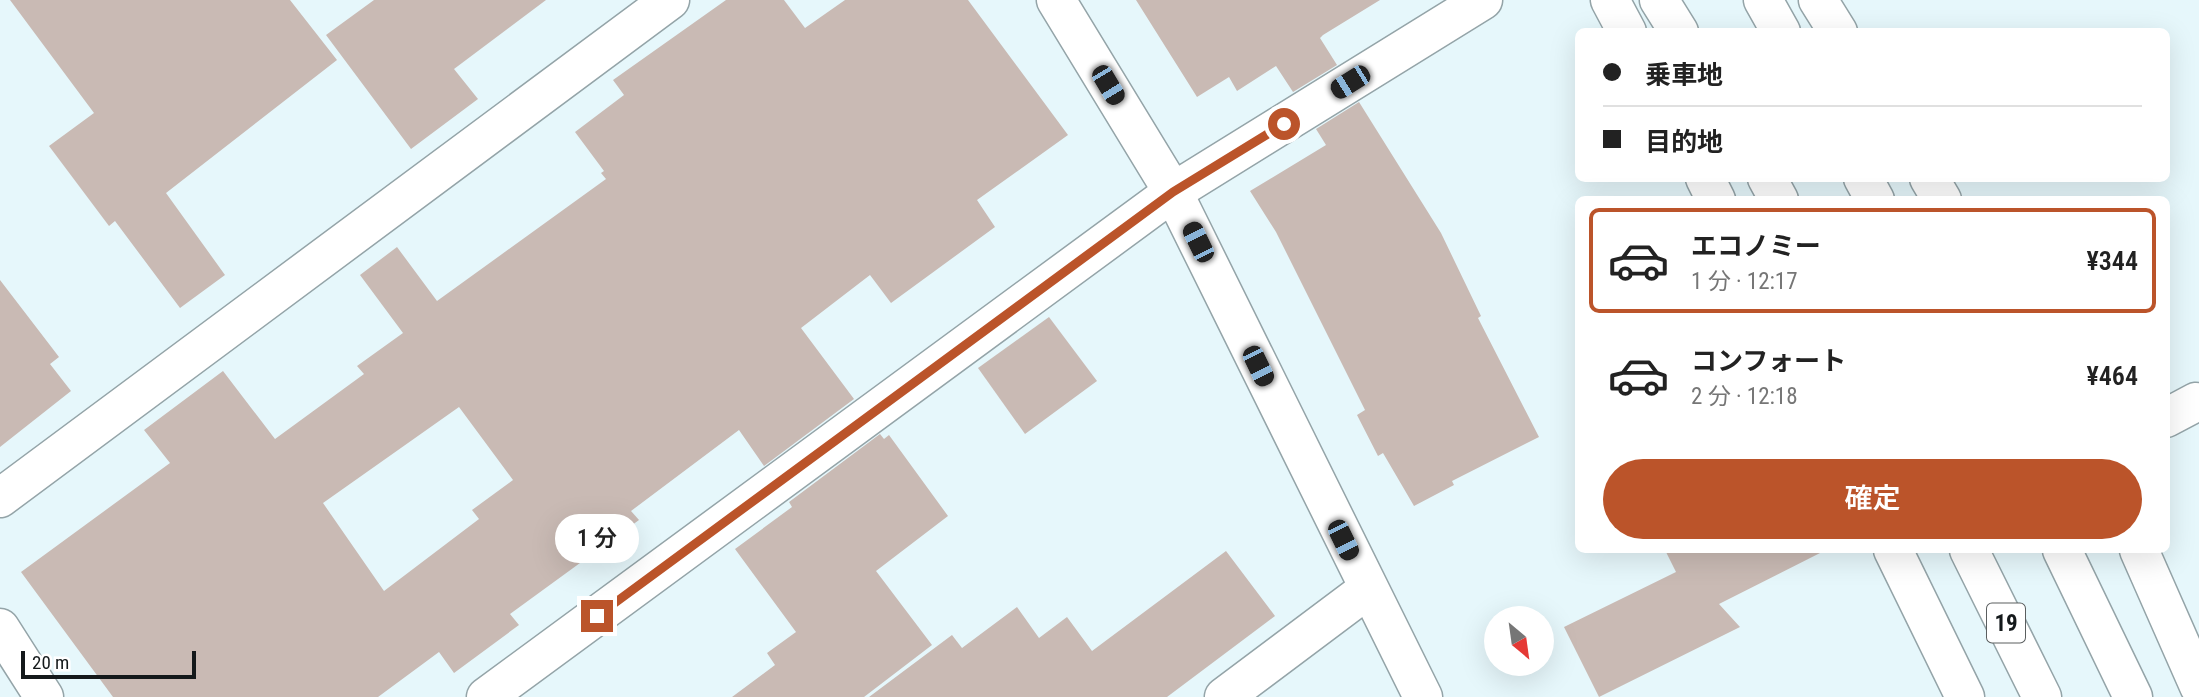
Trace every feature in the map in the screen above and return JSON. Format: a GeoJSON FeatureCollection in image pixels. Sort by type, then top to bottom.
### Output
{"type":"FeatureCollection","features":[{"type":"Feature","properties":{"kind":"main road"},"geometry":{"type":"LineString","coordinates":[[0,498],[670,0]]}},
{"type":"Feature","properties":{"kind":"main road"},"geometry":{"type":"LineString","coordinates":[[1056,0],[1173,192],[1423,697]]}},
{"type":"Feature","properties":{"kind":"main road"},"geometry":{"type":"LineString","coordinates":[[486,697],[1173,192],[1482,0]]}},
{"type":"Feature","properties":{"kind":"main road"},"geometry":{"type":"LineString","coordinates":[[1610,0],[1625,28]]}},
{"type":"Feature","properties":{"kind":"main road"},"geometry":{"type":"LineString","coordinates":[[1659,0],[1676,28]]}},
{"type":"Feature","properties":{"kind":"main road"},"geometry":{"type":"LineString","coordinates":[[1763,0],[1779,28]]}},
{"type":"Feature","properties":{"kind":"main road"},"geometry":{"type":"LineString","coordinates":[[1818,0],[1836,28]]}},
{"type":"Feature","properties":{"kind":"main road"},"geometry":{"type":"LineString","coordinates":[[1895,553],[1965,697]]}},
{"type":"Feature","properties":{"kind":"main road","name":"19"},"geometry":{"type":"LineString","coordinates":[[1970,553],[2042,697]]}},
{"type":"Feature","properties":{"kind":"main road"},"geometry":{"type":"LineString","coordinates":[[2063,553],[2133,697]]}},
{"type":"Feature","properties":{"kind":"main road"},"geometry":{"type":"LineString","coordinates":[[2140,553],[2199,687]]}},
{"type":"Feature","properties":{"kind":"main road"},"geometry":{"type":"LineString","coordinates":[[1224,697],[1368,589]]}},
{"type":"Feature","properties":{"kind":"main road"},"geometry":{"type":"LineString","coordinates":[[0,628],[44,697]]}},
{"type":"Feature","properties":{"kind":"building"},"geometry":{"type":"Polygon","coordinates":[[[10,0],[290,0],[337,60],[166,193],[225,275],[180,308],[115,221],[109,226],[49,146],[94,113],[10,0]]]}},
{"type":"Feature","properties":{"kind":"building"},"geometry":{"type":"Polygon","coordinates":[[[374,0],[546,0],[454,69],[478,99],[411,149],[326,35],[374,0]]]}},
{"type":"Feature","properties":{"kind":"building"},"geometry":{"type":"Polygon","coordinates":[[[726,0],[784,0],[805,28],[845,0],[968,0],[1068,135],[977,200],[995,227],[891,303],[870,275],[801,328],[854,399],[764,466],[739,430],[631,511],[639,520],[510,614],[519,625],[454,673],[439,652],[378,697],[113,697],[21,572],[170,463],[144,430],[223,371],[275,439],[364,374],[357,366],[403,333],[360,275],[397,247],[437,301],[606,179],[601,173],[604,171],[575,132],[624,95],[613,80],[726,0]],[[459,407],[323,503],[384,591],[479,519],[472,510],[513,480],[459,407]]]}},
{"type":"Feature","properties":{"kind":"building"},"geometry":{"type":"Polygon","coordinates":[[[1136,0],[1380,0],[1320,38],[1337,65],[1293,92],[1276,66],[1237,91],[1229,77],[1197,97],[1136,0]]]}},
{"type":"Feature","properties":{"kind":"building"},"geometry":{"type":"Polygon","coordinates":[[[1359,102],[1441,233],[1481,316],[1478,318],[1539,437],[1452,481],[1454,485],[1414,506],[1383,453],[1378,456],[1357,415],[1365,410],[1276,232],[1250,191],[1326,145],[1316,129],[1359,102]]]}},
{"type":"Feature","properties":{"kind":"building"},"geometry":{"type":"Polygon","coordinates":[[[0,280],[59,357],[50,364],[71,391],[0,447],[0,280]]]}},
{"type":"Feature","properties":{"kind":"building"},"geometry":{"type":"Polygon","coordinates":[[[1049,317],[1097,381],[1025,434],[978,368],[1049,317]]]}},
{"type":"Feature","properties":{"kind":"building"},"geometry":{"type":"Polygon","coordinates":[[[880,434],[884,439],[889,435],[948,516],[876,571],[932,645],[864,697],[732,697],[775,665],[767,653],[796,632],[735,549],[792,507],[789,502],[880,434]]]}},
{"type":"Feature","properties":{"kind":"building"},"geometry":{"type":"Polygon","coordinates":[[[1226,551],[1275,616],[1167,697],[869,697],[952,635],[962,648],[1017,607],[1039,638],[1067,617],[1092,651],[1226,551]]]}},
{"type":"Feature","properties":{"kind":"building"},"geometry":{"type":"Polygon","coordinates":[[[1666,553],[1820,553],[1719,604],[1740,627],[1599,697],[1564,627],[1676,572],[1666,553]]]}},
{"type":"Feature","properties":{"kind":"route"},"geometry":{"type":"LineString","coordinates":[[597,616],[1173,192],[1284,124]]}}]}
